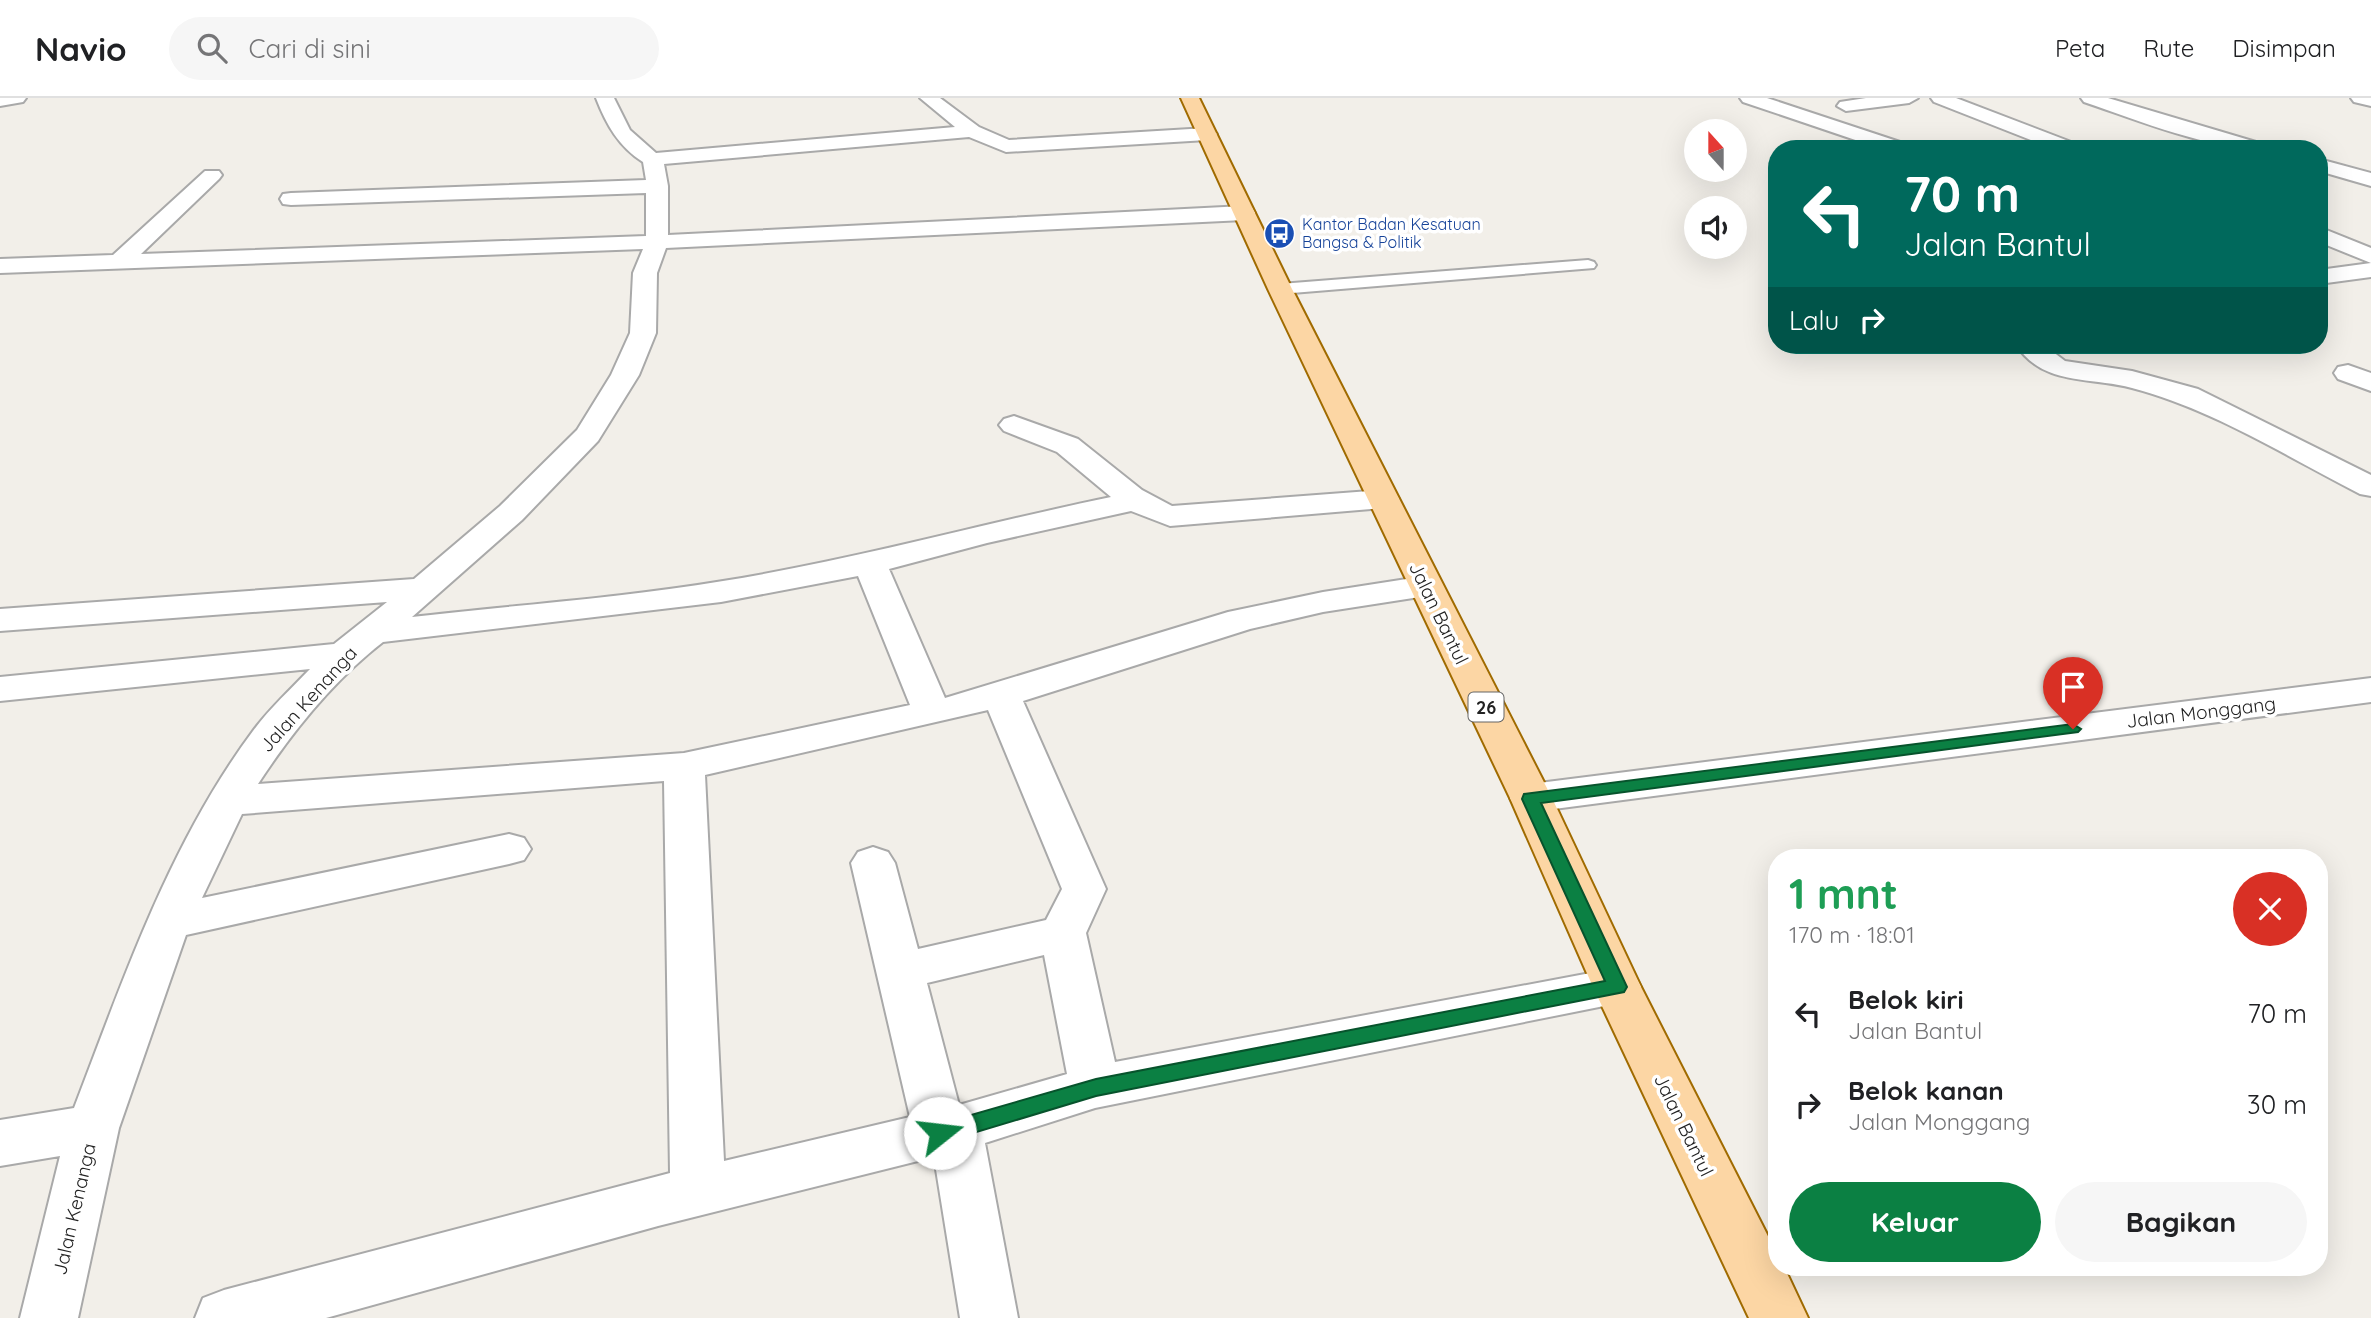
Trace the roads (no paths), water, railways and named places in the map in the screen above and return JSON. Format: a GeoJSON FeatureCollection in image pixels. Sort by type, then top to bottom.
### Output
{"type":"FeatureCollection","features":[{"type":"Feature","properties":{"kind":"main road","name":"Jalan Bantul"},"geometry":{"type":"LineString","coordinates":[[1190,98],[1208,134],[1229,213],[1280,289],[1531,799],[1617,987],[1779,1318]]}},
{"type":"Feature","properties":{"kind":"street"},"geometry":{"type":"LineString","coordinates":[[0,101],[17,98]]}},
{"type":"Feature","properties":{"kind":"street"},"geometry":{"type":"LineString","coordinates":[[605,98],[628,143],[653,159],[972,131]]}},
{"type":"Feature","properties":{"kind":"street"},"geometry":{"type":"LineString","coordinates":[[929,98],[972,131],[997,143],[1016,146],[1208,134]]}},
{"type":"Feature","properties":{"kind":"street"},"geometry":{"type":"LineString","coordinates":[[1749,98],[1875,140]]}},
{"type":"Feature","properties":{"kind":"street"},"geometry":{"type":"LineString","coordinates":[[1846,106],[1909,98]]}},
{"type":"Feature","properties":{"kind":"street"},"geometry":{"type":"LineString","coordinates":[[1940,98],[2049,140]]}},
{"type":"Feature","properties":{"kind":"street"},"geometry":{"type":"LineString","coordinates":[[2090,98],[2228,140]]}},
{"type":"Feature","properties":{"kind":"street"},"geometry":{"type":"LineString","coordinates":[[2360,98],[2371,101]]}},
{"type":"Feature","properties":{"kind":"street"},"geometry":{"type":"LineString","coordinates":[[653,159],[657,186],[657,242]]}},
{"type":"Feature","properties":{"kind":"street"},"geometry":{"type":"LineString","coordinates":[[2328,168],[2371,180]]}},
{"type":"Feature","properties":{"kind":"street"},"geometry":{"type":"LineString","coordinates":[[120,261],[212,175]]}},
{"type":"Feature","properties":{"kind":"street"},"geometry":{"type":"LineString","coordinates":[[291,199],[657,186]]}},
{"type":"Feature","properties":{"kind":"street"},"geometry":{"type":"LineString","coordinates":[[0,266],[657,242],[1229,213]]}},
{"type":"Feature","properties":{"kind":"street"},"geometry":{"type":"LineString","coordinates":[[2328,238],[2371,256]]}},
{"type":"Feature","properties":{"kind":"street","name":"Jalan Kenanga"},"geometry":{"type":"LineString","coordinates":[[49,1318],[93,1128],[168,922],[228,802],[268,738],[359,643],[511,513],[588,435],[625,375],[643,333],[645,273],[657,242]]}},
{"type":"Feature","properties":{"kind":"street"},"geometry":{"type":"LineString","coordinates":[[2328,275],[2371,270]]}},
{"type":"Feature","properties":{"kind":"street"},"geometry":{"type":"LineString","coordinates":[[2038,354],[2058,368],[2132,379],[2188,395],[2371,487]]}},
{"type":"Feature","properties":{"kind":"street"},"geometry":{"type":"LineString","coordinates":[[1014,425],[1073,449],[1134,501],[1152,512],[1170,516],[1383,499]]}},
{"type":"Feature","properties":{"kind":"street"},"geometry":{"type":"LineString","coordinates":[[0,689],[359,643],[721,592],[870,564],[982,534],[1134,501]]}},
{"type":"Feature","properties":{"kind":"street"},"geometry":{"type":"LineString","coordinates":[[870,564],[932,713]]}},
{"type":"Feature","properties":{"kind":"street"},"geometry":{"type":"LineString","coordinates":[[228,802],[684,766],[932,713],[1001,695],[1241,620],[1426,586]]}},
{"type":"Feature","properties":{"kind":"street"},"geometry":{"type":"LineString","coordinates":[[0,620],[420,589]]}},
{"type":"Feature","properties":{"kind":"street","name":"Jalan Monggang"},"geometry":{"type":"LineString","coordinates":[[1531,799],[2371,690]]}},
{"type":"Feature","properties":{"kind":"street"},"geometry":{"type":"LineString","coordinates":[[1001,695],[1084,889],[1082,903],[1067,917],[1063,933],[1096,1087]]}},
{"type":"Feature","properties":{"kind":"street"},"geometry":{"type":"LineString","coordinates":[[684,766],[698,1191]]}},
{"type":"Feature","properties":{"kind":"street"},"geometry":{"type":"LineString","coordinates":[[168,922],[509,849]]}},
{"type":"Feature","properties":{"kind":"street"},"geometry":{"type":"LineString","coordinates":[[873,863],[901,971],[948,1131],[989,1318]]}},
{"type":"Feature","properties":{"kind":"street"},"geometry":{"type":"LineString","coordinates":[[901,971],[1063,933]]}},
{"type":"Feature","properties":{"kind":"street"},"geometry":{"type":"LineString","coordinates":[[224,1318],[698,1191],[948,1131],[1096,1087],[1617,987]]}},
{"type":"Feature","properties":{"kind":"street"},"geometry":{"type":"LineString","coordinates":[[0,1143],[93,1128]]}},
{"type":"Feature","properties":{"kind":"lane"},"geometry":{"type":"LineString","coordinates":[[1280,289],[1588,265]]}},
{"type":"Feature","properties":{"kind":"place","name":"Kantor Badan Kesatuan Bangsa & Politik"},"geometry":{"type":"Point","coordinates":[1279,233]}}]}
